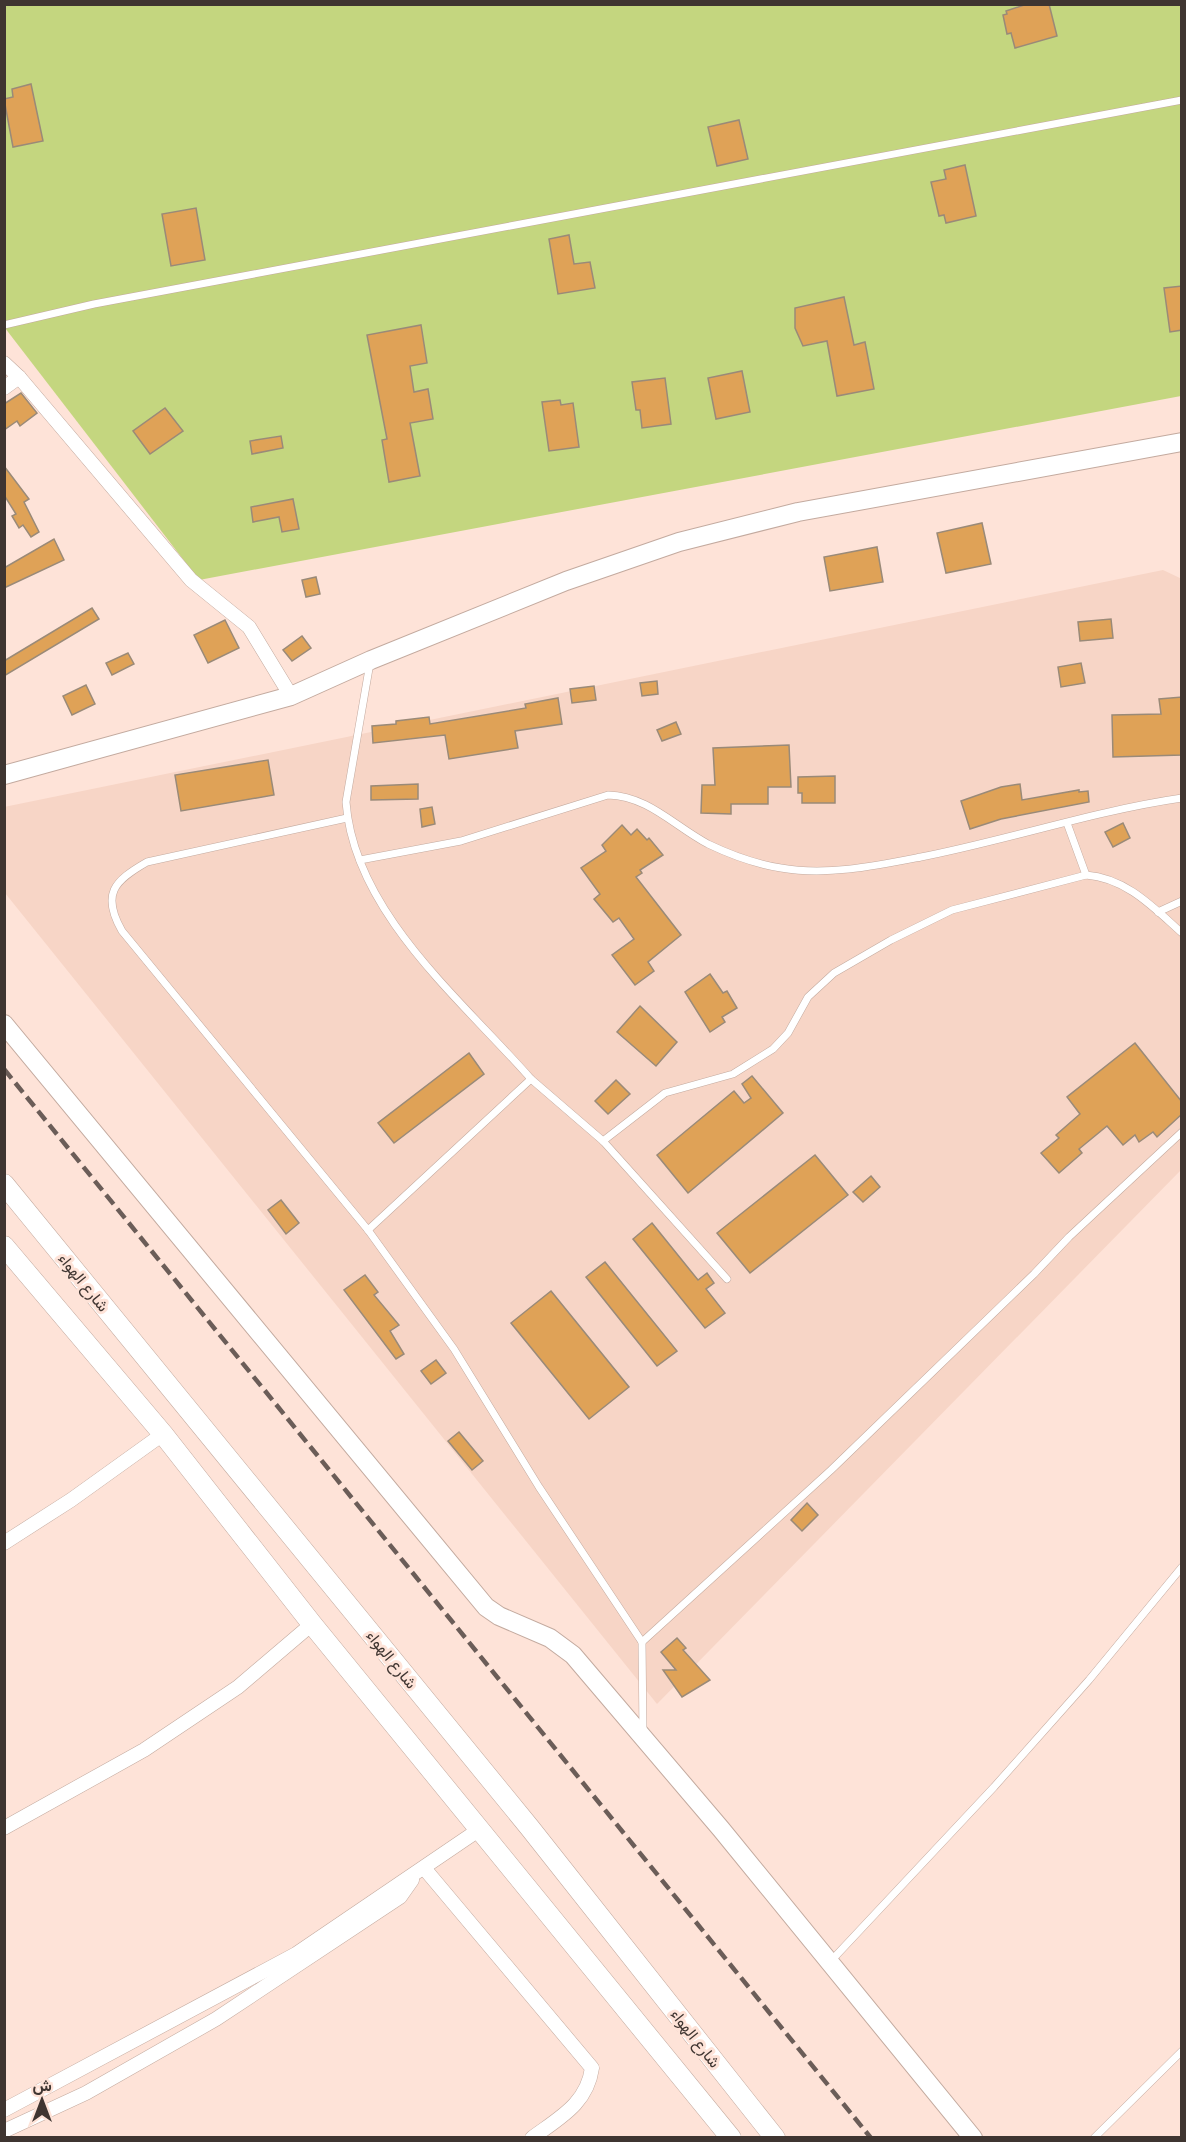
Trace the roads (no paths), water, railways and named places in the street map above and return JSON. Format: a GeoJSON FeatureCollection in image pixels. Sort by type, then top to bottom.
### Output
{"type":"FeatureCollection","features":[{"type":"Feature","properties":{"kind":"main road","name":"شارع الهواء"},"geometry":{"type":"LineString","coordinates":[[4,1184],[515,1810],[775,2138]]}},
{"type":"Feature","properties":{"kind":"main road"},"geometry":{"type":"LineString","coordinates":[[4,1246],[162,1434],[312,1624],[731,2138]]}},
{"type":"Feature","properties":{"kind":"street"},"geometry":{"type":"LineString","coordinates":[[4,363],[19,377],[191,580],[249,627],[291,696]]}},
{"type":"Feature","properties":{"kind":"street"},"geometry":{"type":"LineString","coordinates":[[4,388],[19,377]]}},
{"type":"Feature","properties":{"kind":"street"},"geometry":{"type":"LineString","coordinates":[[4,775],[291,696],[370,660],[566,582],[679,542],[798,512],[1182,442]]}},
{"type":"Feature","properties":{"kind":"street"},"geometry":{"type":"LineString","coordinates":[[4,1024],[486,1607],[499,1616],[550,1638],[573,1655],[830,1962],[973,2138]]}},
{"type":"Feature","properties":{"kind":"street"},"geometry":{"type":"LineString","coordinates":[[4,1543],[71,1500],[162,1434]]}},
{"type":"Feature","properties":{"kind":"street"},"geometry":{"type":"LineString","coordinates":[[4,1828],[69,1794],[163,1737],[238,1687],[312,1624]]}},
{"type":"Feature","properties":{"kind":"street"},"geometry":{"type":"LineString","coordinates":[[4,2110],[296,1954],[480,1829]]}},
{"type":"Feature","properties":{"kind":"street"},"geometry":{"type":"LineString","coordinates":[[4,2131],[86,2093],[216,2019],[400,1897],[421,1870]]}},
{"type":"Feature","properties":{"kind":"street"},"geometry":{"type":"LineString","coordinates":[[421,1870],[592,2068],[590,2086],[568,2112],[532,2138]]}},
{"type":"Feature","properties":{"kind":"lane"},"geometry":{"type":"LineString","coordinates":[[4,325],[94,304],[1182,100]]}},
{"type":"Feature","properties":{"kind":"lane"},"geometry":{"type":"LineString","coordinates":[[370,660],[346,802],[347,818],[360,860],[383,905],[425,965],[531,1079],[603,1141],[727,1279]]}},
{"type":"Feature","properties":{"kind":"lane"},"geometry":{"type":"LineString","coordinates":[[360,860],[461,841],[608,795],[627,796],[650,807],[707,843],[745,860],[783,869],[860,870],[979,846],[1132,805],[1182,798]]}},
{"type":"Feature","properties":{"kind":"lane"},"geometry":{"type":"LineString","coordinates":[[347,818],[147,862],[122,877],[112,894],[112,913],[122,932],[368,1230],[454,1350],[539,1487],[642,1642],[643,1738]]}},
{"type":"Feature","properties":{"kind":"lane"},"geometry":{"type":"LineString","coordinates":[[1067,823],[1086,874]]}},
{"type":"Feature","properties":{"kind":"lane"},"geometry":{"type":"LineString","coordinates":[[603,1141],[665,1094],[733,1074],[773,1049],[788,1034],[808,997],[834,973],[891,940],[952,910],[1086,874],[1106,876],[1128,888],[1182,933]]}},
{"type":"Feature","properties":{"kind":"lane"},"geometry":{"type":"LineString","coordinates":[[1158,912],[1182,901]]}},
{"type":"Feature","properties":{"kind":"lane"},"geometry":{"type":"LineString","coordinates":[[368,1230],[531,1079]]}},
{"type":"Feature","properties":{"kind":"lane"},"geometry":{"type":"LineString","coordinates":[[642,1642],[831,1470],[1026,1282],[1069,1237],[1182,1132]]}},
{"type":"Feature","properties":{"kind":"lane"},"geometry":{"type":"LineString","coordinates":[[830,1962],[994,1787],[1089,1680],[1182,1567]]}},
{"type":"Feature","properties":{"kind":"lane"},"geometry":{"type":"LineString","coordinates":[[1094,2138],[1182,2051]]}},
{"type":"Feature","properties":{"kind":"railway"},"geometry":{"type":"LineString","coordinates":[[4,1069],[871,2138]]}}]}
